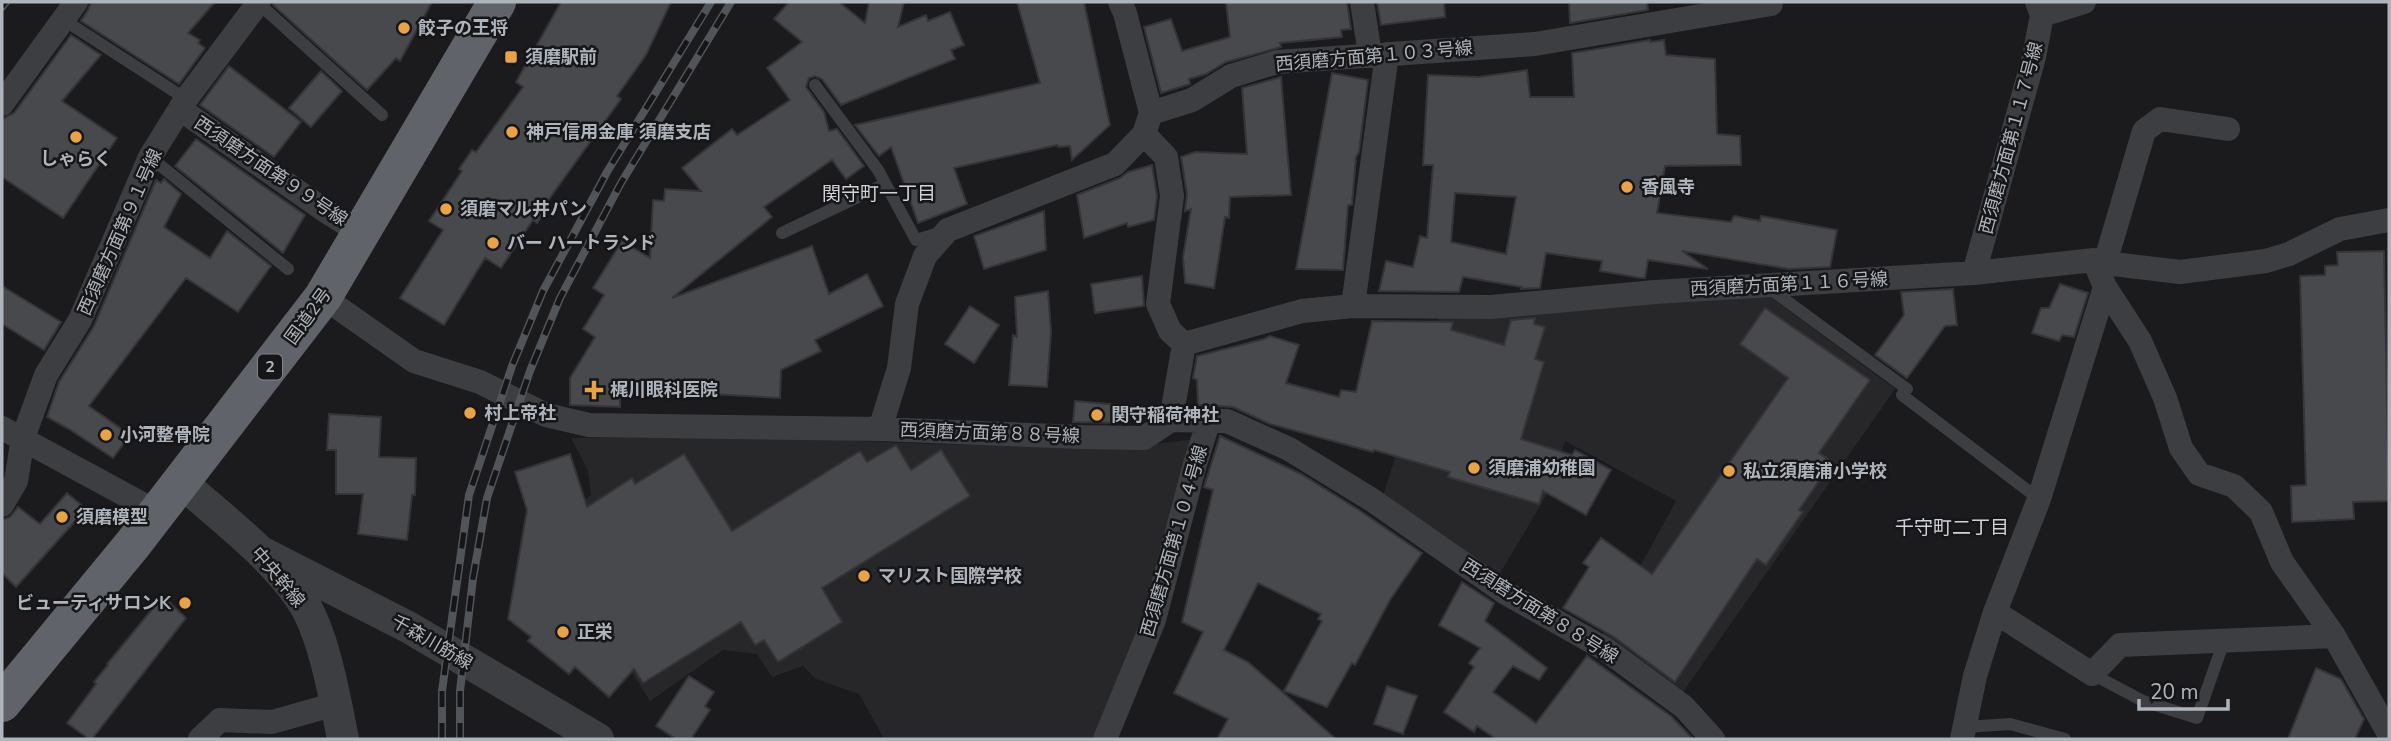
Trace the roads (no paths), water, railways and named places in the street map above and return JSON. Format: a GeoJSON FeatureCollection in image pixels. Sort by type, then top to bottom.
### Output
{"type":"FeatureCollection","features":[{"type":"Feature","properties":{"kind":"highway","name":"国道2号"},"geometry":{"type":"LineString","coordinates":[[2,703],[158,512],[323,297],[497,2]]}},
{"type":"Feature","properties":{"kind":"street","name":"西須磨方面第９１号線"},"geometry":{"type":"LineString","coordinates":[[2,505],[16,481],[13,433],[80,320],[150,157],[183,104],[258,2]]}},
{"type":"Feature","properties":{"kind":"street"},"geometry":{"type":"LineString","coordinates":[[1120,2],[1125,13],[1148,123],[1166,157],[1172,196],[1158,304],[1170,331],[1184,344],[1171,420]]}},
{"type":"Feature","properties":{"kind":"street"},"geometry":{"type":"LineString","coordinates":[[1353,306],[1379,54],[1363,2]]}},
{"type":"Feature","properties":{"kind":"street","name":"西須磨方面第１０３号線"},"geometry":{"type":"LineString","coordinates":[[948,230],[1115,164],[1148,123],[1231,76],[1277,62],[1535,44],[1771,2]]}},
{"type":"Feature","properties":{"kind":"street"},"geometry":{"type":"LineString","coordinates":[[2040,8],[2084,2]]}},
{"type":"Feature","properties":{"kind":"street","name":"西須磨方面第１１７号線"},"geometry":{"type":"LineString","coordinates":[[1974,273],[2034,57],[2040,8]]}},
{"type":"Feature","properties":{"kind":"street"},"geometry":{"type":"LineString","coordinates":[[2,104],[70,11]]}},
{"type":"Feature","properties":{"kind":"street","name":"西須磨方面第９９号線"},"geometry":{"type":"LineString","coordinates":[[183,104],[324,210],[361,233]]}},
{"type":"Feature","properties":{"kind":"street"},"geometry":{"type":"LineString","coordinates":[[1964,733],[1975,676],[2039,499],[2101,270],[2144,131],[2160,119],[2228,129]]}},
{"type":"Feature","properties":{"kind":"street","name":"西須磨方面第１１６号線"},"geometry":{"type":"LineString","coordinates":[[1184,344],[1302,311],[1353,306],[1491,307],[1655,292],[1974,273],[2101,270],[2180,272],[2266,261],[2289,254],[2340,229],[2389,220]]}},
{"type":"Feature","properties":{"kind":"street"},"geometry":{"type":"LineString","coordinates":[[880,429],[899,368],[907,304],[925,256],[948,230]]}},
{"type":"Feature","properties":{"kind":"street"},"geometry":{"type":"LineString","coordinates":[[2101,270],[2140,341],[2165,398],[2181,447],[2199,474],[2234,486],[2261,512],[2282,562],[2334,636],[2389,734]]}},
{"type":"Feature","properties":{"kind":"street","name":"西須磨方面第８８号線"},"geometry":{"type":"LineString","coordinates":[[323,297],[414,360],[481,382],[546,415],[589,425],[880,429],[1081,438],[1144,438],[1171,420],[1227,421],[1289,449],[1373,500],[1504,592],[1605,649],[1684,707],[1713,739]]}},
{"type":"Feature","properties":{"kind":"street","name":"西須磨方面第１０４号線"},"geometry":{"type":"LineString","coordinates":[[1105,739],[1154,620],[1209,420]]}},
{"type":"Feature","properties":{"kind":"street"},"geometry":{"type":"LineString","coordinates":[[13,433],[158,512]]}},
{"type":"Feature","properties":{"kind":"street","name":"中央幹線"},"geometry":{"type":"LineString","coordinates":[[181,482],[261,552],[302,600],[316,630],[343,739]]}},
{"type":"Feature","properties":{"kind":"street","name":"千森川筋線"},"geometry":{"type":"LineString","coordinates":[[261,552],[408,626],[598,739]]}},
{"type":"Feature","properties":{"kind":"street"},"geometry":{"type":"LineString","coordinates":[[1996,612],[2092,674],[2120,645],[2334,636]]}},
{"type":"Feature","properties":{"kind":"street"},"geometry":{"type":"LineString","coordinates":[[200,739],[220,720],[272,722],[336,704]]}},
{"type":"Feature","properties":{"kind":"lane"},"geometry":{"type":"LineString","coordinates":[[258,2],[382,115]]}},
{"type":"Feature","properties":{"kind":"lane","name":"西須磨方面第９９号線"},"geometry":{"type":"LineString","coordinates":[[70,11],[183,104]]}},
{"type":"Feature","properties":{"kind":"lane","name":"西須磨方面第１０３号線"},"geometry":{"type":"LineString","coordinates":[[815,85],[849,129],[885,184],[916,240],[948,230]]}},
{"type":"Feature","properties":{"kind":"lane"},"geometry":{"type":"LineString","coordinates":[[150,157],[288,269]]}},
{"type":"Feature","properties":{"kind":"lane"},"geometry":{"type":"LineString","coordinates":[[782,233],[885,184]]}},
{"type":"Feature","properties":{"kind":"lane"},"geometry":{"type":"LineString","coordinates":[[1766,286],[2039,499]]}},
{"type":"Feature","properties":{"kind":"lane"},"geometry":{"type":"LineString","coordinates":[[2092,674],[2143,701],[2197,718],[2224,641]]}},
{"type":"Feature","properties":{"kind":"lane"},"geometry":{"type":"LineString","coordinates":[[1964,733],[2010,724],[2065,739]]}},
{"type":"Feature","properties":{"kind":"railway"},"geometry":{"type":"LineString","coordinates":[[2,7],[6,2]]}},
{"type":"Feature","properties":{"kind":"railway"},"geometry":{"type":"LineString","coordinates":[[442,739],[442,691],[469,495],[512,366],[543,291],[607,172],[711,2]]}},
{"type":"Feature","properties":{"kind":"railway"},"geometry":{"type":"LineString","coordinates":[[460,739],[460,691],[473,578],[487,498],[530,371],[560,298],[621,183],[731,2]]}},
{"type":"Feature","properties":{"kind":"place","name":"餃子の王将"},"geometry":{"type":"Point","coordinates":[404,28]}},
{"type":"Feature","properties":{"kind":"place","name":"須磨駅前"},"geometry":{"type":"Point","coordinates":[511,57]}},
{"type":"Feature","properties":{"kind":"place","name":"神戸信用金庫 須磨支店"},"geometry":{"type":"Point","coordinates":[512,132]}},
{"type":"Feature","properties":{"kind":"place","name":"しゃらく"},"geometry":{"type":"Point","coordinates":[76,137]}},
{"type":"Feature","properties":{"kind":"place","name":"香風寺"},"geometry":{"type":"Point","coordinates":[1627,187]}},
{"type":"Feature","properties":{"kind":"place","name":"須磨マル井パン"},"geometry":{"type":"Point","coordinates":[446,209]}},
{"type":"Feature","properties":{"kind":"place","name":"バー ハートランド"},"geometry":{"type":"Point","coordinates":[493,243]}},
{"type":"Feature","properties":{"kind":"place","name":"梶川眼科医院"},"geometry":{"type":"Point","coordinates":[594,390]}},
{"type":"Feature","properties":{"kind":"place","name":"村上帝社"},"geometry":{"type":"Point","coordinates":[470,413]}},
{"type":"Feature","properties":{"kind":"place","name":"関守稲荷神社"},"geometry":{"type":"Point","coordinates":[1097,415]}},
{"type":"Feature","properties":{"kind":"place","name":"小河整骨院"},"geometry":{"type":"Point","coordinates":[106,435]}},
{"type":"Feature","properties":{"kind":"place","name":"須磨浦幼稚園"},"geometry":{"type":"Point","coordinates":[1474,468]}},
{"type":"Feature","properties":{"kind":"place","name":"私立須磨浦小学校"},"geometry":{"type":"Point","coordinates":[1729,471]}},
{"type":"Feature","properties":{"kind":"place","name":"須磨模型"},"geometry":{"type":"Point","coordinates":[62,517]}},
{"type":"Feature","properties":{"kind":"place","name":"マリスト国際学校"},"geometry":{"type":"Point","coordinates":[864,576]}},
{"type":"Feature","properties":{"kind":"place","name":"ビューティサロンK"},"geometry":{"type":"Point","coordinates":[185,603]}},
{"type":"Feature","properties":{"kind":"place","name":"正栄"},"geometry":{"type":"Point","coordinates":[563,632]}},
{"type":"Feature","properties":{"kind":"district","name":"関守町一丁目"},"geometry":{"type":"Point","coordinates":[879,194]}},
{"type":"Feature","properties":{"kind":"district","name":"千守町二丁目"},"geometry":{"type":"Point","coordinates":[1952,528]}}]}
